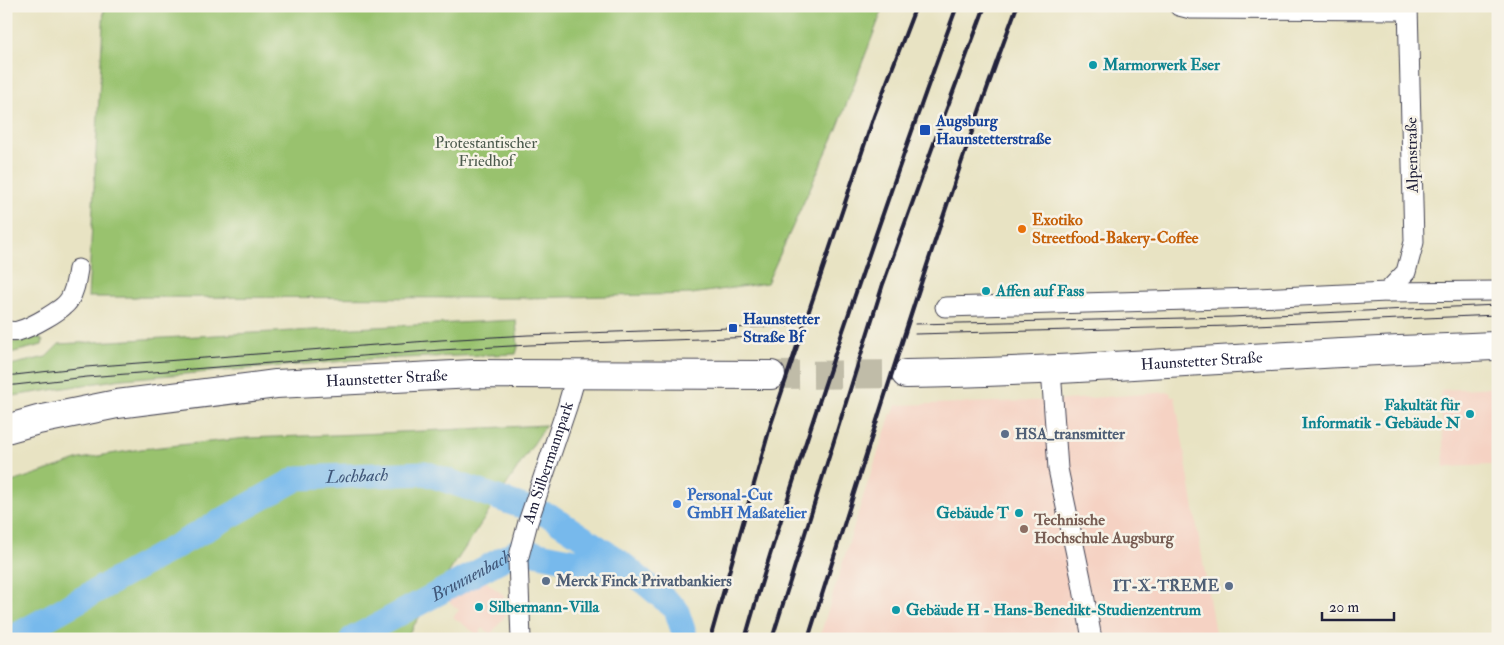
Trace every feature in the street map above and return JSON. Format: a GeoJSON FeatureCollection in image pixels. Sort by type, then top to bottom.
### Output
{"type":"FeatureCollection","features":[{"type":"Feature","properties":{"kind":"main road","name":"Haunstetter Straße"},"geometry":{"type":"LineString","coordinates":[[906,374],[1051,370],[1422,348],[1498,346]]}},
{"type":"Feature","properties":{"kind":"main road","name":"Haunstetter Straße"},"geometry":{"type":"LineString","coordinates":[[6,429],[38,420],[117,404],[276,384],[474,374],[576,376],[771,375]]}},
{"type":"Feature","properties":{"kind":"street","name":"Alpenstraße"},"geometry":{"type":"LineString","coordinates":[[1179,6],[1191,9],[1408,8],[1414,242],[1406,272],[1387,292]]}},
{"type":"Feature","properties":{"kind":"street"},"geometry":{"type":"LineString","coordinates":[[6,331],[18,331],[42,320],[69,301],[75,288],[78,269]]}},
{"type":"Feature","properties":{"kind":"street"},"geometry":{"type":"LineString","coordinates":[[945,307],[1257,298],[1387,292],[1498,291]]}},
{"type":"Feature","properties":{"kind":"street"},"geometry":{"type":"LineString","coordinates":[[1051,370],[1058,469],[1092,639]]}},
{"type":"Feature","properties":{"kind":"street","name":"Am Silbermannpark"},"geometry":{"type":"LineString","coordinates":[[521,639],[518,560],[576,376]]}},
{"type":"Feature","properties":{"kind":"shaded area","name":"Fakultät für Informatik - Gebäude N"},"geometry":{"type":"Polygon","coordinates":[[[1497,387],[1498,436],[1491,437],[1492,465],[1444,467],[1441,390],[1497,387]]]}},
{"type":"Feature","properties":{"kind":"shaded area","name":"Technische Hochschule Augsburg"},"geometry":{"type":"Polygon","coordinates":[[[1170,392],[1171,397],[1175,397],[1216,639],[819,639],[864,494],[891,414],[893,414],[896,405],[1065,400],[1170,392]]]}},
{"type":"Feature","properties":{"kind":"shaded area","name":"Silbermann-Villa"},"geometry":{"type":"Polygon","coordinates":[[[481,578],[505,596],[499,604],[509,611],[491,634],[483,628],[478,635],[453,617],[459,610],[448,601],[466,579],[475,585],[481,578]]]}},
{"type":"Feature","properties":{"kind":"green space","name":"Protestantischer Friedhof"},"geometry":{"type":"Polygon","coordinates":[[[104,6],[884,6],[837,129],[767,283],[692,294],[525,298],[88,297],[104,6]]]}},
{"type":"Feature","properties":{"kind":"green space"},"geometry":{"type":"Polygon","coordinates":[[[516,320],[518,347],[516,354],[371,359],[122,379],[6,397],[6,366],[46,357],[59,344],[516,320]]]}},
{"type":"Feature","properties":{"kind":"green space"},"geometry":{"type":"Polygon","coordinates":[[[39,337],[43,341],[42,345],[6,354],[6,342],[39,337]]]}},
{"type":"Feature","properties":{"kind":"green space"},"geometry":{"type":"Polygon","coordinates":[[[546,425],[405,639],[6,639],[6,484],[80,459],[141,449],[247,438],[546,425]]]}},
{"type":"Feature","properties":{"kind":"waterway","name":"Lochbach"},"geometry":{"type":"LineString","coordinates":[[10,639],[298,478],[425,473],[550,516],[620,562],[676,609],[686,639]]}},
{"type":"Feature","properties":{"kind":"waterway","name":"Brunnenbach"},"geometry":{"type":"LineString","coordinates":[[352,639],[519,550],[621,570],[624,573]]}},
{"type":"Feature","properties":{"kind":"tunnel"},"geometry":{"type":"LineString","coordinates":[[771,375],[906,374]]}},
{"type":"Feature","properties":{"kind":"tram line"},"geometry":{"type":"LineString","coordinates":[[915,324],[1231,317],[1498,305]]}},
{"type":"Feature","properties":{"kind":"tram line"},"geometry":{"type":"LineString","coordinates":[[915,334],[1230,326],[1498,315]]}},
{"type":"Feature","properties":{"kind":"tram line"},"geometry":{"type":"LineString","coordinates":[[6,376],[86,367],[441,340],[788,326]]}},
{"type":"Feature","properties":{"kind":"tram line"},"geometry":{"type":"LineString","coordinates":[[6,386],[87,377],[441,350],[785,336]]}},
{"type":"Feature","properties":{"kind":"railway"},"geometry":{"type":"LineString","coordinates":[[710,639],[771,424],[874,116],[916,6]]}},
{"type":"Feature","properties":{"kind":"railway"},"geometry":{"type":"LineString","coordinates":[[745,639],[799,462],[834,357],[957,6]]}},
{"type":"Feature","properties":{"kind":"railway"},"geometry":{"type":"LineString","coordinates":[[772,639],[883,284],[985,6]]}},
{"type":"Feature","properties":{"kind":"railway"},"geometry":{"type":"LineString","coordinates":[[808,639],[883,400],[961,163],[1017,6]]}},
{"type":"Feature","properties":{"kind":"place","name":"Marmorwerk Eser"},"geometry":{"type":"Point","coordinates":[1093,65]}},
{"type":"Feature","properties":{"kind":"place","name":"Augsburg Haunstetterstraße"},"geometry":{"type":"Point","coordinates":[925,130]}},
{"type":"Feature","properties":{"kind":"place","name":"Exotiko Streetfood-Bakery-Coffee"},"geometry":{"type":"Point","coordinates":[1022,229]}},
{"type":"Feature","properties":{"kind":"place","name":"Affen auf Fass"},"geometry":{"type":"Point","coordinates":[986,291]}},
{"type":"Feature","properties":{"kind":"place","name":"Haunstetter Straße Bf"},"geometry":{"type":"Point","coordinates":[733,328]}},
{"type":"Feature","properties":{"kind":"place","name":"Fakultät für Informatik - Gebäude N"},"geometry":{"type":"Point","coordinates":[1470,414]}},
{"type":"Feature","properties":{"kind":"place","name":"HSA_transmitter"},"geometry":{"type":"Point","coordinates":[1005,434]}},
{"type":"Feature","properties":{"kind":"place","name":"Personal-Cut GmbH Maßatelier"},"geometry":{"type":"Point","coordinates":[677,504]}},
{"type":"Feature","properties":{"kind":"place","name":"Gebäude T"},"geometry":{"type":"Point","coordinates":[1019,513]}},
{"type":"Feature","properties":{"kind":"place","name":"Technische Hochschule Augsburg"},"geometry":{"type":"Point","coordinates":[1024,529]}},
{"type":"Feature","properties":{"kind":"place","name":"Merck Finck Privatbankiers"},"geometry":{"type":"Point","coordinates":[546,581]}},
{"type":"Feature","properties":{"kind":"place","name":"IT-X-TREME"},"geometry":{"type":"Point","coordinates":[1229,586]}},
{"type":"Feature","properties":{"kind":"place","name":"Silbermann-Villa"},"geometry":{"type":"Point","coordinates":[479,607]}},
{"type":"Feature","properties":{"kind":"place","name":"Gebäude H - Hans-Benedikt-Studienzentrum"},"geometry":{"type":"Point","coordinates":[896,610]}}]}
